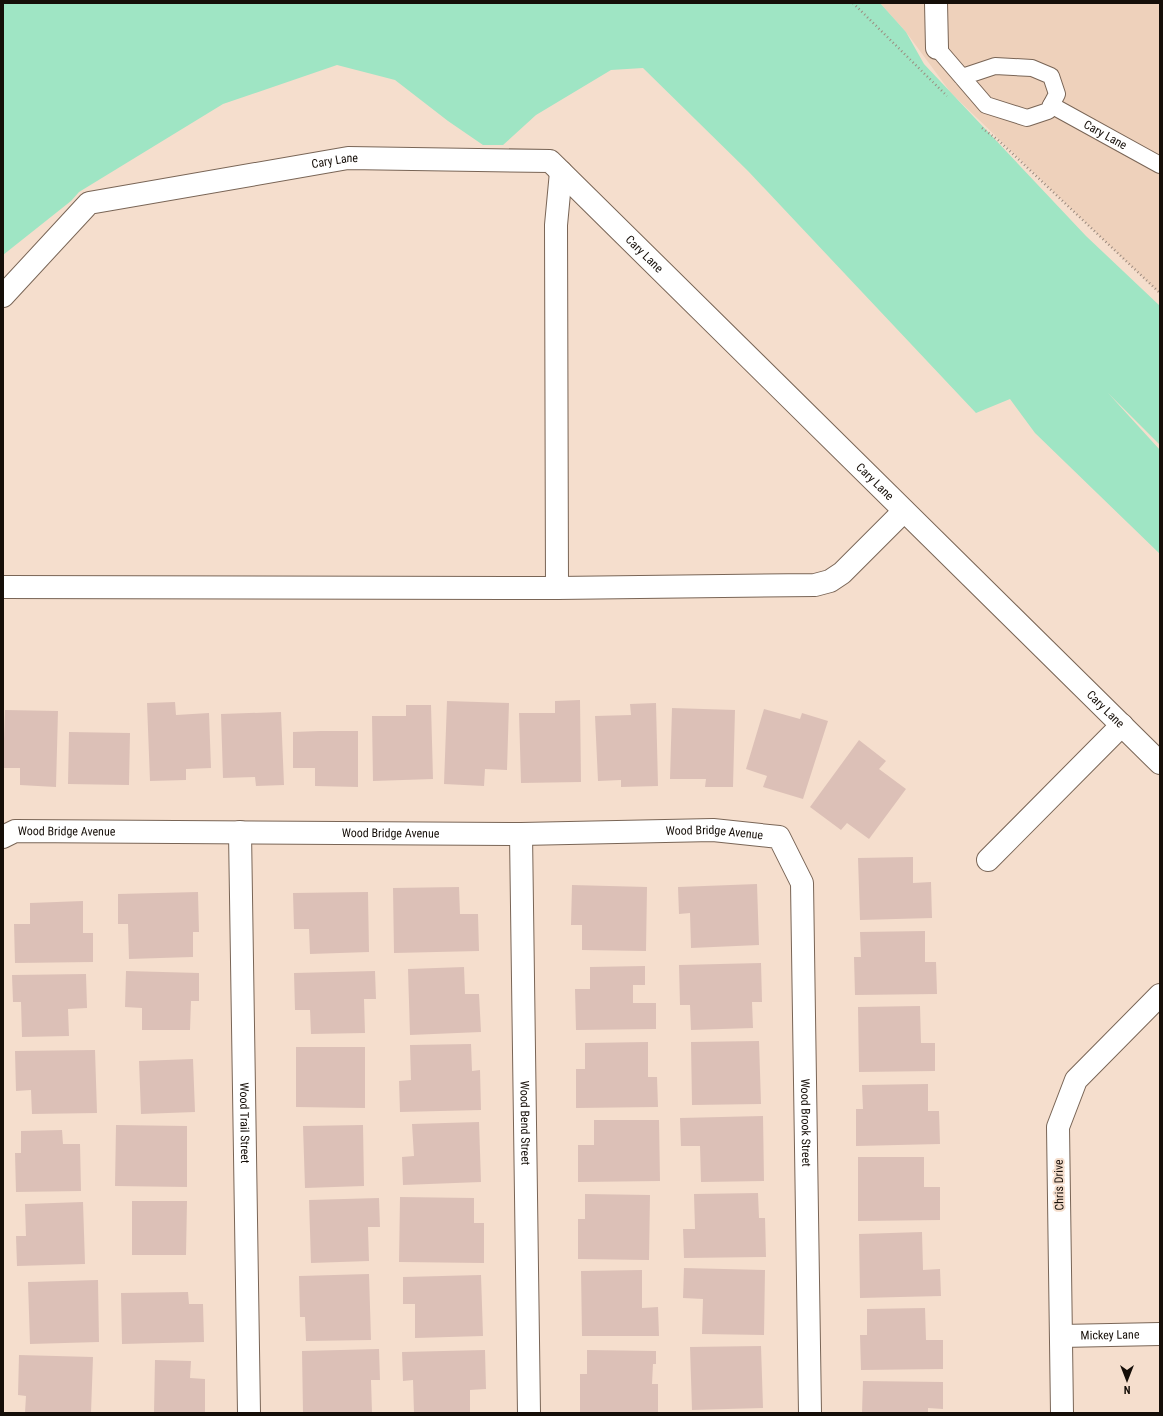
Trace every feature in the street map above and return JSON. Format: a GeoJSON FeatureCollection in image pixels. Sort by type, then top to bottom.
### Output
{"type":"FeatureCollection","features":[{"type":"Feature","properties":{"kind":"street"},"geometry":{"type":"LineString","coordinates":[[936,3],[937,48]]}},
{"type":"Feature","properties":{"kind":"street","name":"Cary Lane"},"geometry":{"type":"LineString","coordinates":[[3,296],[89,203],[348,158],[550,161],[1160,763]]}},
{"type":"Feature","properties":{"kind":"street"},"geometry":{"type":"LineString","coordinates":[[557,588],[556,225],[561,172]]}},
{"type":"Feature","properties":{"kind":"street"},"geometry":{"type":"LineString","coordinates":[[3,586],[557,588],[815,585],[830,581],[842,573],[904,511]]}},
{"type":"Feature","properties":{"kind":"street"},"geometry":{"type":"LineString","coordinates":[[988,860],[1122,725]]}},
{"type":"Feature","properties":{"kind":"street","name":"Wood Bridge Avenue"},"geometry":{"type":"LineString","coordinates":[[3,837],[15,831],[521,834],[713,830],[779,837]]}},
{"type":"Feature","properties":{"kind":"street","name":"Wood Trail Street"},"geometry":{"type":"LineString","coordinates":[[240,832],[249,1413]]}},
{"type":"Feature","properties":{"kind":"street","name":"Wood Bend Street"},"geometry":{"type":"LineString","coordinates":[[521,834],[529,1413]]}},
{"type":"Feature","properties":{"kind":"street","name":"Wood Brook Street"},"geometry":{"type":"LineString","coordinates":[[779,837],[802,883],[810,1413]]}},
{"type":"Feature","properties":{"kind":"street","name":"Chris Drive"},"geometry":{"type":"LineString","coordinates":[[1062,1413],[1058,1127],[1076,1080],[1160,995]]}},
{"type":"Feature","properties":{"kind":"street","name":"Mickey Lane"},"geometry":{"type":"LineString","coordinates":[[1061,1336],[1160,1334]]}},
{"type":"Feature","properties":{"kind":"lane"},"geometry":{"type":"LineString","coordinates":[[937,48],[986,105],[1027,118],[1048,111],[1057,94],[1051,76],[1032,68],[995,66],[962,77]]}},
{"type":"Feature","properties":{"kind":"lane","name":"Cary Lane"},"geometry":{"type":"LineString","coordinates":[[1051,105],[1160,165]]}},
{"type":"Feature","properties":{"kind":"path"},"geometry":{"type":"LineString","coordinates":[[853,3],[952,102]]}},
{"type":"Feature","properties":{"kind":"path"},"geometry":{"type":"LineString","coordinates":[[980,127],[998,140],[1160,293]]}},
{"type":"Feature","properties":{"kind":"shaded area"},"geometry":{"type":"Polygon","coordinates":[[[880,3],[1160,3],[1160,294],[951,93],[906,32],[880,3]]]}},
{"type":"Feature","properties":{"kind":"green space"},"geometry":{"type":"Polygon","coordinates":[[[3,3],[880,3],[906,32],[924,64],[1086,236],[1160,306],[1160,445],[1108,393],[1160,450],[1160,554],[1035,433],[1010,399],[976,413],[748,171],[643,68],[611,70],[536,115],[503,145],[483,145],[448,121],[395,80],[337,65],[223,104],[79,192],[71,201],[3,255],[3,3]]]}},
{"type":"Feature","properties":{"kind":"building"},"geometry":{"type":"Polygon","coordinates":[[[580,700],[581,782],[521,783],[519,713],[555,713],[555,701],[580,700]]]}},
{"type":"Feature","properties":{"kind":"building"},"geometry":{"type":"Polygon","coordinates":[[[447,701],[509,703],[507,770],[485,769],[484,786],[444,784],[447,701]]]}},
{"type":"Feature","properties":{"kind":"building"},"geometry":{"type":"Polygon","coordinates":[[[175,702],[176,715],[209,713],[211,768],[186,769],[186,780],[150,781],[147,703],[175,702]]]}},
{"type":"Feature","properties":{"kind":"building"},"geometry":{"type":"Polygon","coordinates":[[[656,703],[658,786],[621,787],[621,780],[598,781],[595,716],[631,715],[630,704],[656,703]]]}},
{"type":"Feature","properties":{"kind":"building"},"geometry":{"type":"Polygon","coordinates":[[[406,705],[431,705],[433,779],[373,781],[372,716],[406,716],[406,705]]]}},
{"type":"Feature","properties":{"kind":"building"},"geometry":{"type":"Polygon","coordinates":[[[672,708],[735,710],[733,787],[705,787],[706,779],[670,779],[672,708]]]}},
{"type":"Feature","properties":{"kind":"building"},"geometry":{"type":"Polygon","coordinates":[[[764,709],[800,719],[802,713],[828,721],[803,799],[763,787],[767,776],[746,769],[764,709]]]}},
{"type":"Feature","properties":{"kind":"building"},"geometry":{"type":"Polygon","coordinates":[[[5,710],[58,711],[56,787],[20,785],[20,768],[3,768],[5,710]]]}},
{"type":"Feature","properties":{"kind":"building"},"geometry":{"type":"Polygon","coordinates":[[[281,712],[284,785],[256,786],[255,777],[223,778],[221,714],[281,712]]]}},
{"type":"Feature","properties":{"kind":"building"},"geometry":{"type":"Polygon","coordinates":[[[358,731],[358,787],[315,786],[315,768],[293,768],[293,732],[358,731]]]}},
{"type":"Feature","properties":{"kind":"building"},"geometry":{"type":"Polygon","coordinates":[[[69,732],[130,733],[129,785],[68,784],[69,732]]]}},
{"type":"Feature","properties":{"kind":"building"},"geometry":{"type":"Polygon","coordinates":[[[859,740],[886,761],[879,769],[906,789],[869,839],[847,823],[841,830],[810,807],[859,740]]]}},
{"type":"Feature","properties":{"kind":"building"},"geometry":{"type":"Polygon","coordinates":[[[913,857],[913,883],[931,882],[932,918],[860,920],[858,858],[913,857]]]}},
{"type":"Feature","properties":{"kind":"building"},"geometry":{"type":"Polygon","coordinates":[[[757,884],[759,945],[691,948],[690,913],[679,914],[678,887],[757,884]]]}},
{"type":"Feature","properties":{"kind":"building"},"geometry":{"type":"Polygon","coordinates":[[[572,885],[647,887],[646,951],[582,950],[582,925],[571,925],[572,885]]]}},
{"type":"Feature","properties":{"kind":"building"},"geometry":{"type":"Polygon","coordinates":[[[459,887],[460,914],[478,914],[479,951],[394,953],[393,888],[459,887]]]}},
{"type":"Feature","properties":{"kind":"building"},"geometry":{"type":"Polygon","coordinates":[[[198,892],[199,932],[193,932],[193,957],[129,959],[128,924],[118,924],[118,894],[198,892]]]}},
{"type":"Feature","properties":{"kind":"building"},"geometry":{"type":"Polygon","coordinates":[[[368,892],[369,952],[310,954],[309,929],[294,929],[293,893],[368,892]]]}},
{"type":"Feature","properties":{"kind":"building"},"geometry":{"type":"Polygon","coordinates":[[[83,901],[83,933],[93,933],[93,962],[15,963],[14,924],[30,924],[30,903],[83,901]]]}},
{"type":"Feature","properties":{"kind":"building"},"geometry":{"type":"Polygon","coordinates":[[[925,931],[925,962],[936,962],[937,994],[855,995],[854,957],[861,957],[860,932],[925,931]]]}},
{"type":"Feature","properties":{"kind":"building"},"geometry":{"type":"Polygon","coordinates":[[[761,963],[762,1002],[752,1002],[753,1028],[691,1030],[690,1005],[680,1005],[679,965],[761,963]]]}},
{"type":"Feature","properties":{"kind":"building"},"geometry":{"type":"Polygon","coordinates":[[[645,966],[645,985],[633,985],[633,1003],[656,1003],[656,1029],[576,1030],[575,989],[590,989],[590,967],[645,966]]]}},
{"type":"Feature","properties":{"kind":"building"},"geometry":{"type":"Polygon","coordinates":[[[464,967],[465,994],[479,994],[481,1032],[410,1035],[408,969],[464,967]]]}},
{"type":"Feature","properties":{"kind":"building"},"geometry":{"type":"Polygon","coordinates":[[[126,971],[199,973],[199,1001],[191,1001],[190,1030],[142,1030],[142,1008],[125,1007],[126,971]]]}},
{"type":"Feature","properties":{"kind":"building"},"geometry":{"type":"Polygon","coordinates":[[[375,971],[376,999],[364,999],[365,1033],[311,1034],[310,1010],[295,1010],[294,973],[375,971]]]}},
{"type":"Feature","properties":{"kind":"building"},"geometry":{"type":"Polygon","coordinates":[[[86,974],[87,1008],[68,1009],[69,1036],[22,1037],[21,1002],[13,1002],[12,975],[86,974]]]}},
{"type":"Feature","properties":{"kind":"building"},"geometry":{"type":"Polygon","coordinates":[[[920,1006],[921,1043],[935,1043],[935,1071],[859,1072],[858,1007],[920,1006]]]}},
{"type":"Feature","properties":{"kind":"building"},"geometry":{"type":"Polygon","coordinates":[[[759,1041],[761,1104],[692,1105],[691,1042],[759,1041]]]}},
{"type":"Feature","properties":{"kind":"building"},"geometry":{"type":"Polygon","coordinates":[[[648,1042],[648,1077],[657,1077],[658,1107],[576,1108],[576,1069],[585,1069],[585,1043],[648,1042]]]}},
{"type":"Feature","properties":{"kind":"building"},"geometry":{"type":"Polygon","coordinates":[[[471,1044],[472,1071],[480,1070],[481,1110],[400,1112],[399,1081],[411,1080],[410,1045],[471,1044]]]}},
{"type":"Feature","properties":{"kind":"building"},"geometry":{"type":"Polygon","coordinates":[[[296,1047],[365,1047],[365,1108],[296,1107],[296,1047]]]}},
{"type":"Feature","properties":{"kind":"building"},"geometry":{"type":"Polygon","coordinates":[[[95,1050],[97,1113],[32,1114],[31,1090],[16,1091],[15,1051],[95,1050]]]}},
{"type":"Feature","properties":{"kind":"building"},"geometry":{"type":"Polygon","coordinates":[[[193,1059],[195,1112],[141,1114],[139,1061],[193,1059]]]}},
{"type":"Feature","properties":{"kind":"building"},"geometry":{"type":"Polygon","coordinates":[[[928,1084],[928,1111],[939,1111],[940,1144],[856,1146],[856,1109],[863,1109],[862,1085],[928,1084]]]}},
{"type":"Feature","properties":{"kind":"building"},"geometry":{"type":"Polygon","coordinates":[[[763,1116],[764,1181],[701,1182],[700,1146],[681,1146],[680,1118],[763,1116]]]}},
{"type":"Feature","properties":{"kind":"building"},"geometry":{"type":"Polygon","coordinates":[[[594,1120],[659,1120],[660,1181],[578,1182],[578,1145],[594,1145],[594,1120]]]}},
{"type":"Feature","properties":{"kind":"building"},"geometry":{"type":"Polygon","coordinates":[[[479,1122],[481,1182],[403,1185],[402,1157],[414,1156],[412,1124],[479,1122]]]}},
{"type":"Feature","properties":{"kind":"building"},"geometry":{"type":"Polygon","coordinates":[[[116,1125],[187,1126],[187,1187],[115,1186],[116,1125]]]}},
{"type":"Feature","properties":{"kind":"building"},"geometry":{"type":"Polygon","coordinates":[[[363,1125],[364,1186],[305,1188],[303,1126],[363,1125]]]}},
{"type":"Feature","properties":{"kind":"building"},"geometry":{"type":"Polygon","coordinates":[[[62,1130],[63,1144],[80,1144],[81,1191],[16,1192],[15,1153],[21,1153],[21,1131],[62,1130]]]}},
{"type":"Feature","properties":{"kind":"building"},"geometry":{"type":"Polygon","coordinates":[[[858,1157],[924,1157],[924,1187],[940,1187],[940,1220],[858,1221],[858,1157]]]}},
{"type":"Feature","properties":{"kind":"building"},"geometry":{"type":"Polygon","coordinates":[[[758,1193],[759,1218],[765,1218],[766,1257],[684,1258],[683,1229],[695,1229],[694,1194],[758,1193]]]}},
{"type":"Feature","properties":{"kind":"building"},"geometry":{"type":"Polygon","coordinates":[[[585,1194],[650,1195],[649,1260],[578,1259],[578,1219],[585,1219],[585,1194]]]}},
{"type":"Feature","properties":{"kind":"building"},"geometry":{"type":"Polygon","coordinates":[[[400,1197],[474,1198],[474,1223],[484,1223],[484,1263],[399,1262],[400,1197]]]}},
{"type":"Feature","properties":{"kind":"building"},"geometry":{"type":"Polygon","coordinates":[[[379,1198],[380,1227],[368,1227],[369,1261],[311,1263],[309,1200],[379,1198]]]}},
{"type":"Feature","properties":{"kind":"building"},"geometry":{"type":"Polygon","coordinates":[[[132,1201],[187,1201],[186,1255],[132,1255],[132,1201]]]}},
{"type":"Feature","properties":{"kind":"building"},"geometry":{"type":"Polygon","coordinates":[[[83,1202],[85,1264],[17,1266],[16,1236],[26,1236],[25,1204],[83,1202]]]}},
{"type":"Feature","properties":{"kind":"building"},"geometry":{"type":"Polygon","coordinates":[[[922,1232],[923,1270],[940,1269],[941,1296],[860,1298],[859,1234],[922,1232]]]}},
{"type":"Feature","properties":{"kind":"building"},"geometry":{"type":"Polygon","coordinates":[[[684,1268],[765,1270],[764,1335],[702,1334],[703,1299],[683,1298],[684,1268]]]}},
{"type":"Feature","properties":{"kind":"building"},"geometry":{"type":"Polygon","coordinates":[[[642,1270],[642,1308],[658,1307],[659,1336],[582,1336],[581,1271],[642,1270]]]}},
{"type":"Feature","properties":{"kind":"building"},"geometry":{"type":"Polygon","coordinates":[[[369,1274],[371,1340],[306,1341],[305,1317],[300,1317],[299,1276],[369,1274]]]}},
{"type":"Feature","properties":{"kind":"building"},"geometry":{"type":"Polygon","coordinates":[[[481,1275],[483,1336],[415,1338],[415,1304],[403,1304],[403,1277],[481,1275]]]}},
{"type":"Feature","properties":{"kind":"building"},"geometry":{"type":"Polygon","coordinates":[[[98,1280],[99,1342],[30,1344],[28,1282],[98,1280]]]}},
{"type":"Feature","properties":{"kind":"building"},"geometry":{"type":"Polygon","coordinates":[[[188,1292],[189,1304],[203,1304],[204,1342],[122,1344],[121,1293],[188,1292]]]}},
{"type":"Feature","properties":{"kind":"building"},"geometry":{"type":"Polygon","coordinates":[[[925,1308],[926,1340],[943,1340],[943,1369],[861,1370],[860,1335],[867,1335],[867,1309],[925,1308]]]}},
{"type":"Feature","properties":{"kind":"building"},"geometry":{"type":"Polygon","coordinates":[[[761,1346],[763,1408],[692,1410],[690,1347],[761,1346]]]}},
{"type":"Feature","properties":{"kind":"building"},"geometry":{"type":"Polygon","coordinates":[[[379,1349],[380,1380],[371,1380],[372,1413],[303,1413],[302,1351],[379,1349]]]}},
{"type":"Feature","properties":{"kind":"building"},"geometry":{"type":"Polygon","coordinates":[[[485,1350],[486,1389],[470,1390],[470,1413],[414,1413],[413,1380],[403,1381],[402,1352],[485,1350]]]}},
{"type":"Feature","properties":{"kind":"building"},"geometry":{"type":"Polygon","coordinates":[[[587,1350],[656,1351],[656,1364],[653,1364],[652,1384],[658,1384],[658,1413],[580,1413],[580,1374],[587,1374],[587,1350]]]}},
{"type":"Feature","properties":{"kind":"building"},"geometry":{"type":"Polygon","coordinates":[[[19,1355],[93,1357],[91,1413],[25,1413],[26,1396],[18,1395],[19,1355]]]}},
{"type":"Feature","properties":{"kind":"building"},"geometry":{"type":"Polygon","coordinates":[[[155,1360],[191,1361],[190,1378],[205,1379],[205,1413],[154,1413],[155,1360]]]}},
{"type":"Feature","properties":{"kind":"building"},"geometry":{"type":"Polygon","coordinates":[[[863,1381],[943,1382],[943,1409],[928,1408],[928,1413],[862,1413],[863,1381]]]}}]}
